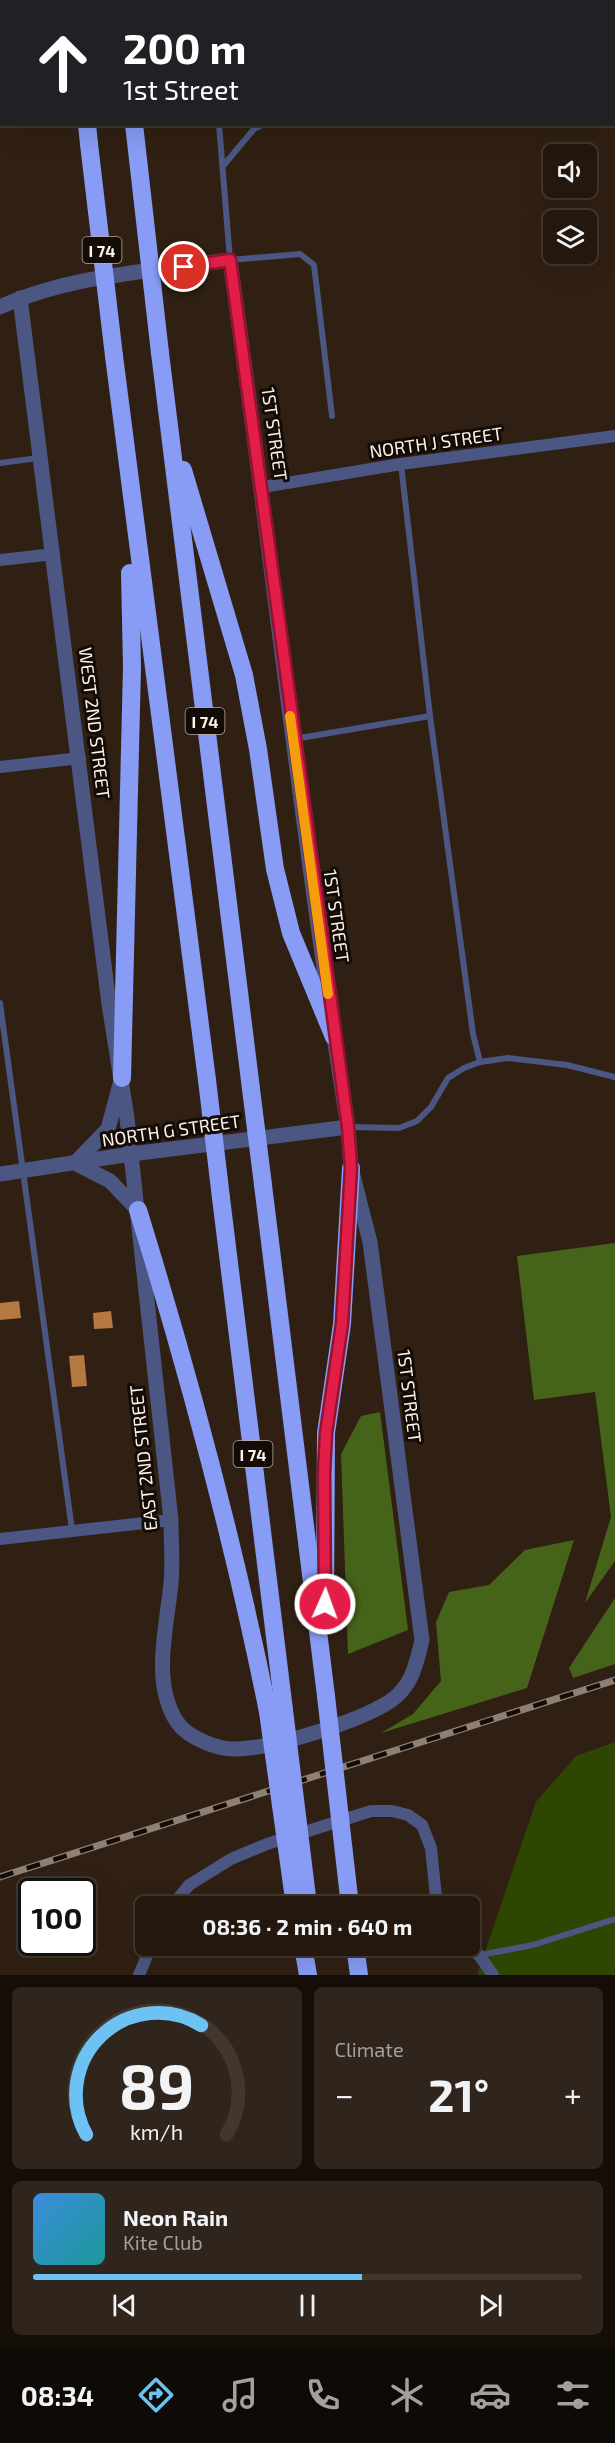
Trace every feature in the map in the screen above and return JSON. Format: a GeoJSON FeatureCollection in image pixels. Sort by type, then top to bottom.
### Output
{"type":"FeatureCollection","features":[{"type":"Feature","properties":{"kind":"highway","name":"I 74"},"geometry":{"type":"LineString","coordinates":[[87,126],[128,478],[207,1080],[276,1711],[300,1896]]}},
{"type":"Feature","properties":{"kind":"highway","name":"I 74"},"geometry":{"type":"LineString","coordinates":[[134,126],[168,420],[323,1665],[348,1896]]}},
{"type":"Feature","properties":{"kind":"highway"},"geometry":{"type":"LineString","coordinates":[[168,420],[244,675],[258,749],[275,869],[291,933],[334,1037]]}},
{"type":"Feature","properties":{"kind":"highway"},"geometry":{"type":"LineString","coordinates":[[122,1078],[132,667],[128,478]]}},
{"type":"Feature","properties":{"kind":"highway"},"geometry":{"type":"LineString","coordinates":[[323,1665],[326,1433],[342,1324],[351,1168]]}},
{"type":"Feature","properties":{"kind":"highway"},"geometry":{"type":"LineString","coordinates":[[138,1210],[165,1296],[276,1711]]}},
{"type":"Feature","properties":{"kind":"highway"},"geometry":{"type":"LineString","coordinates":[[305,1956],[308,1975]]}},
{"type":"Feature","properties":{"kind":"highway"},"geometry":{"type":"LineString","coordinates":[[314,1956],[316,1975]]}},
{"type":"Feature","properties":{"kind":"highway"},"geometry":{"type":"LineString","coordinates":[[356,1956],[359,1975]]}},
{"type":"Feature","properties":{"kind":"street"},"geometry":{"type":"LineString","coordinates":[[0,307],[20,298],[71,283],[230,260]]}},
{"type":"Feature","properties":{"kind":"street","name":"1ST STREET"},"geometry":{"type":"LineString","coordinates":[[205,1743],[237,1749],[293,1739],[343,1722],[390,1701],[413,1676],[422,1640],[370,1242],[351,1168],[348,1127],[293,739],[263,487],[230,260]]}},
{"type":"Feature","properties":{"kind":"street","name":"WEST 2ND STREET"},"geometry":{"type":"LineString","coordinates":[[20,298],[80,758],[109,1004],[122,1078],[131,1154]]}},
{"type":"Feature","properties":{"kind":"street","name":"NORTH J STREET"},"geometry":{"type":"LineString","coordinates":[[263,487],[401,464],[615,436]]}},
{"type":"Feature","properties":{"kind":"street"},"geometry":{"type":"LineString","coordinates":[[0,560],[54,554]]}},
{"type":"Feature","properties":{"kind":"street"},"geometry":{"type":"LineString","coordinates":[[0,767],[80,758]]}},
{"type":"Feature","properties":{"kind":"street"},"geometry":{"type":"LineString","coordinates":[[122,1078],[108,1129],[75,1163],[110,1181],[138,1210]]}},
{"type":"Feature","properties":{"kind":"street","name":"NORTH G STREET"},"geometry":{"type":"LineString","coordinates":[[0,1174],[131,1154],[348,1127]]}},
{"type":"Feature","properties":{"kind":"street","name":"EAST 2ND STREET"},"geometry":{"type":"LineString","coordinates":[[131,1154],[144,1290],[171,1520],[171,1581],[163,1655],[166,1696],[178,1723],[205,1743]]}},
{"type":"Feature","properties":{"kind":"street"},"geometry":{"type":"LineString","coordinates":[[0,1539],[171,1520]]}},
{"type":"Feature","properties":{"kind":"street"},"geometry":{"type":"LineString","coordinates":[[180,1896],[189,1885],[231,1859],[267,1844],[371,1810],[392,1811],[408,1815],[422,1825],[431,1848],[436,1896]]}},
{"type":"Feature","properties":{"kind":"street"},"geometry":{"type":"LineString","coordinates":[[139,1975],[147,1956]]}},
{"type":"Feature","properties":{"kind":"street"},"geometry":{"type":"LineString","coordinates":[[480,1956],[493,1975]]}},
{"type":"Feature","properties":{"kind":"lane","name":"1ST STREET"},"geometry":{"type":"LineString","coordinates":[[219,126],[230,260]]}},
{"type":"Feature","properties":{"kind":"lane"},"geometry":{"type":"LineString","coordinates":[[223,167],[254,129],[260,126]]}},
{"type":"Feature","properties":{"kind":"lane"},"geometry":{"type":"LineString","coordinates":[[230,260],[300,254],[314,266],[333,416]]}},
{"type":"Feature","properties":{"kind":"lane"},"geometry":{"type":"LineString","coordinates":[[0,463],[42,458]]}},
{"type":"Feature","properties":{"kind":"lane"},"geometry":{"type":"LineString","coordinates":[[401,464],[430,716],[473,1034],[480,1062]]}},
{"type":"Feature","properties":{"kind":"lane"},"geometry":{"type":"LineString","coordinates":[[293,739],[430,716]]}},
{"type":"Feature","properties":{"kind":"lane"},"geometry":{"type":"LineString","coordinates":[[0,1003],[21,1172],[72,1530]]}},
{"type":"Feature","properties":{"kind":"lane"},"geometry":{"type":"LineString","coordinates":[[348,1127],[399,1128],[417,1121],[431,1107],[448,1078],[480,1062],[508,1058],[567,1065],[615,1077]]}},
{"type":"Feature","properties":{"kind":"lane"},"geometry":{"type":"LineString","coordinates":[[480,1955],[533,1945],[615,1919]]}},
{"type":"Feature","properties":{"kind":"green space"},"geometry":{"type":"Polygon","coordinates":[[[615,1243],[615,1561],[585,1603],[611,1517],[595,1392],[534,1400],[517,1256],[615,1243]]]}},
{"type":"Feature","properties":{"kind":"green space"},"geometry":{"type":"Polygon","coordinates":[[[380,1412],[408,1630],[348,1654],[341,1454],[361,1416],[380,1412]]]}},
{"type":"Feature","properties":{"kind":"green space"},"geometry":{"type":"Polygon","coordinates":[[[574,1540],[527,1688],[381,1733],[413,1714],[441,1681],[436,1622],[449,1592],[489,1585],[525,1550],[574,1540]]]}},
{"type":"Feature","properties":{"kind":"green space"},"geometry":{"type":"Polygon","coordinates":[[[615,1598],[615,1664],[573,1678],[569,1668],[615,1598]]]}},
{"type":"Feature","properties":{"kind":"green space"},"geometry":{"type":"Polygon","coordinates":[[[615,1742],[615,1975],[477,1975],[536,1802],[576,1756],[615,1742]]]}},
{"type":"Feature","properties":{"kind":"building"},"geometry":{"type":"Polygon","coordinates":[[[19,1301],[21,1318],[0,1320],[0,1303],[19,1301]]]}},
{"type":"Feature","properties":{"kind":"building"},"geometry":{"type":"Polygon","coordinates":[[[111,1311],[113,1328],[94,1329],[93,1313],[111,1311]]]}},
{"type":"Feature","properties":{"kind":"building"},"geometry":{"type":"Polygon","coordinates":[[[84,1355],[87,1386],[72,1387],[69,1356],[84,1355]]]}},
{"type":"Feature","properties":{"kind":"railway"},"geometry":{"type":"LineString","coordinates":[[0,1877],[615,1680]]}},
{"type":"Feature","properties":{"kind":"slow traffic"},"geometry":{"type":"LineString","coordinates":[[290,716],[328,994]]}},
{"type":"Feature","properties":{"kind":"route"},"geometry":{"type":"LineString","coordinates":[[184,267],[230,260],[263,487],[293,739],[348,1127],[351,1168],[342,1324],[326,1433],[324,1474],[325,1604]]}}]}
